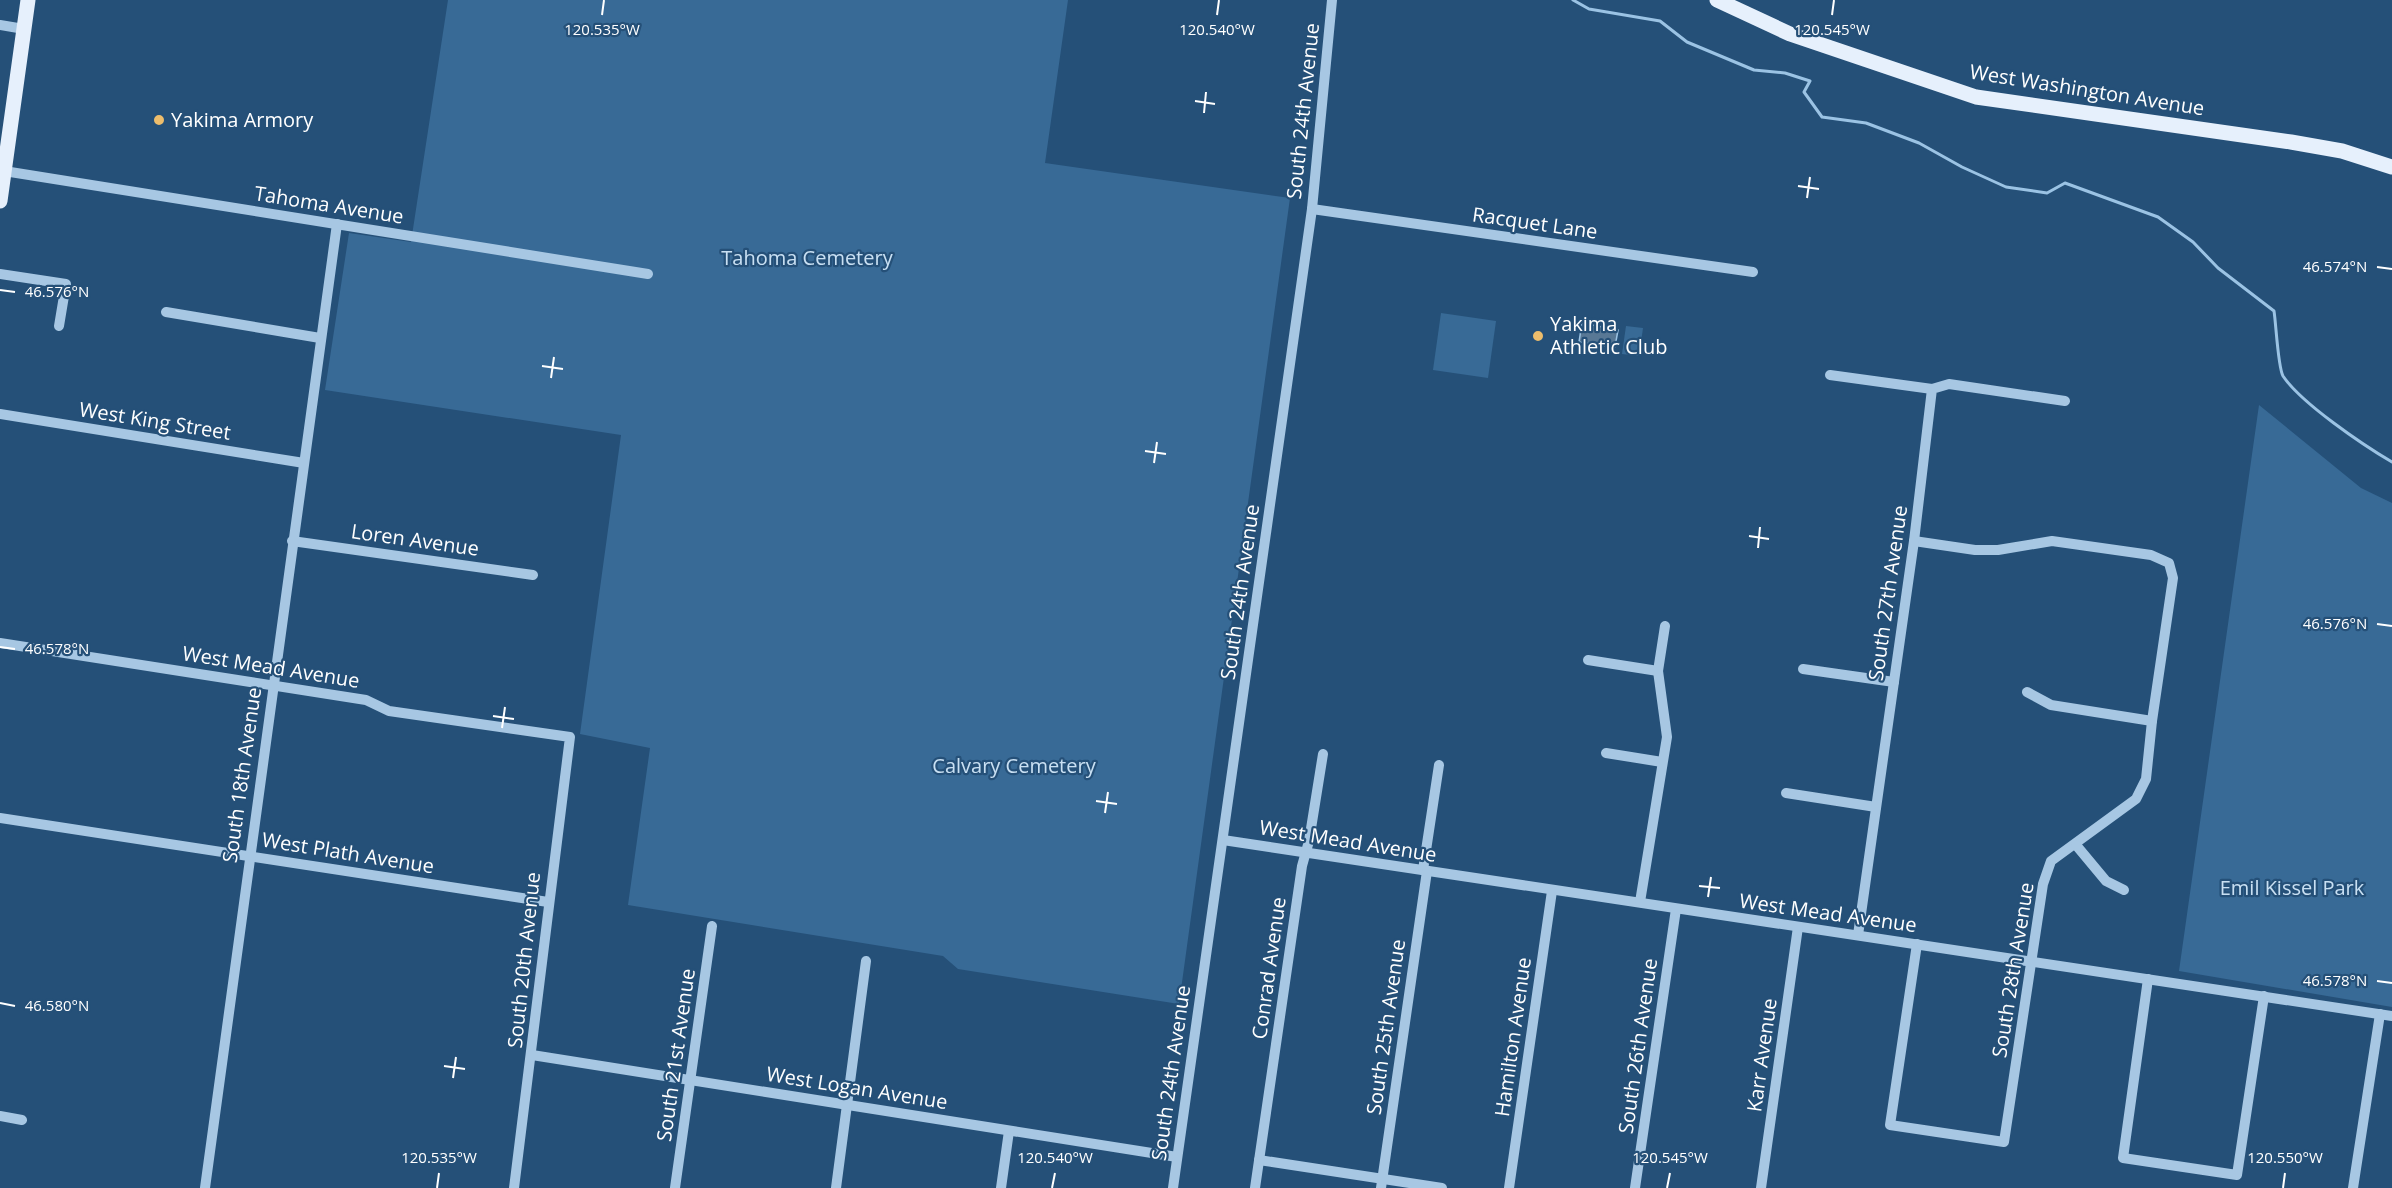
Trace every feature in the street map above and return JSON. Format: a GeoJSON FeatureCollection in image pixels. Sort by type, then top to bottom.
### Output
{"type":"FeatureCollection","features":[{"type":"Feature","properties":{"kind":"main road"},"geometry":{"type":"LineString","coordinates":[[0,201],[28,0]]}},
{"type":"Feature","properties":{"kind":"main road","name":"West Washington Avenue"},"geometry":{"type":"LineString","coordinates":[[1717,0],[1790,34],[1976,97],[2291,142],[2342,151],[2392,167]]}},
{"type":"Feature","properties":{"kind":"street","name":"South 24th Avenue"},"geometry":{"type":"LineString","coordinates":[[1173,1188],[1312,209],[1332,0]]}},
{"type":"Feature","properties":{"kind":"street"},"geometry":{"type":"LineString","coordinates":[[0,25],[24,29]]}},
{"type":"Feature","properties":{"kind":"street","name":"Tahoma Avenue"},"geometry":{"type":"LineString","coordinates":[[4,171],[648,274]]}},
{"type":"Feature","properties":{"kind":"street","name":"Racquet Lane"},"geometry":{"type":"LineString","coordinates":[[1312,209],[1753,272]]}},
{"type":"Feature","properties":{"kind":"street","name":"South 18th Avenue"},"geometry":{"type":"LineString","coordinates":[[204,1188],[320,338],[338,224]]}},
{"type":"Feature","properties":{"kind":"street"},"geometry":{"type":"LineString","coordinates":[[0,274],[66,284],[59,326]]}},
{"type":"Feature","properties":{"kind":"street"},"geometry":{"type":"LineString","coordinates":[[166,312],[320,338]]}},
{"type":"Feature","properties":{"kind":"street"},"geometry":{"type":"LineString","coordinates":[[1830,375],[1932,389],[1949,384],[2065,401]]}},
{"type":"Feature","properties":{"kind":"street","name":"South 27th Avenue"},"geometry":{"type":"LineString","coordinates":[[1858,936],[1914,541],[1932,389]]}},
{"type":"Feature","properties":{"kind":"street","name":"West King Street"},"geometry":{"type":"LineString","coordinates":[[0,414],[304,463]]}},
{"type":"Feature","properties":{"kind":"street","name":"Loren Avenue"},"geometry":{"type":"LineString","coordinates":[[292,541],[533,575]]}},
{"type":"Feature","properties":{"kind":"street","name":"South 28th Avenue"},"geometry":{"type":"LineString","coordinates":[[1914,541],[1975,550],[2052,541],[2151,555],[2169,563],[2173,578],[2146,779],[2136,799],[2076,845],[2051,861],[2043,884],[2004,1142],[1890,1125],[1917,944]]}},
{"type":"Feature","properties":{"kind":"street"},"geometry":{"type":"LineString","coordinates":[[1640,902],[1667,737],[1658,671],[1665,626]]}},
{"type":"Feature","properties":{"kind":"street","name":"West Mead Avenue"},"geometry":{"type":"LineString","coordinates":[[0,643],[273,684],[366,700],[389,711],[570,737]]}},
{"type":"Feature","properties":{"kind":"street"},"geometry":{"type":"LineString","coordinates":[[1588,660],[1658,671]]}},
{"type":"Feature","properties":{"kind":"street"},"geometry":{"type":"LineString","coordinates":[[1803,669],[1894,682]]}},
{"type":"Feature","properties":{"kind":"street"},"geometry":{"type":"LineString","coordinates":[[2027,692],[2051,705],[2152,721]]}},
{"type":"Feature","properties":{"kind":"street","name":"South 20th Avenue"},"geometry":{"type":"LineString","coordinates":[[514,1188],[570,737]]}},
{"type":"Feature","properties":{"kind":"street"},"geometry":{"type":"LineString","coordinates":[[1606,753],[1662,762]]}},
{"type":"Feature","properties":{"kind":"street","name":"Conrad Avenue"},"geometry":{"type":"LineString","coordinates":[[1254,1188],[1305,853],[1323,754]]}},
{"type":"Feature","properties":{"kind":"street","name":"South 25th Avenue"},"geometry":{"type":"LineString","coordinates":[[1382,1184],[1439,765]]}},
{"type":"Feature","properties":{"kind":"street"},"geometry":{"type":"LineString","coordinates":[[1786,793],[1876,807]]}},
{"type":"Feature","properties":{"kind":"street","name":"West Plath Avenue"},"geometry":{"type":"LineString","coordinates":[[0,818],[548,902]]}},
{"type":"Feature","properties":{"kind":"street","name":"West Mead Avenue"},"geometry":{"type":"LineString","coordinates":[[1223,840],[2392,1016]]}},
{"type":"Feature","properties":{"kind":"street"},"geometry":{"type":"LineString","coordinates":[[2076,845],[2106,881],[2124,890]]}},
{"type":"Feature","properties":{"kind":"street","name":"Hamilton Avenue"},"geometry":{"type":"LineString","coordinates":[[1509,1188],[1552,891]]}},
{"type":"Feature","properties":{"kind":"street","name":"South 26th Avenue"},"geometry":{"type":"LineString","coordinates":[[1635,1188],[1676,909]]}},
{"type":"Feature","properties":{"kind":"street","name":"South 21st Avenue"},"geometry":{"type":"LineString","coordinates":[[675,1188],[712,926]]}},
{"type":"Feature","properties":{"kind":"street","name":"Karr Avenue"},"geometry":{"type":"LineString","coordinates":[[1761,1188],[1798,927]]}},
{"type":"Feature","properties":{"kind":"street"},"geometry":{"type":"LineString","coordinates":[[836,1188],[866,961]]}},
{"type":"Feature","properties":{"kind":"street"},"geometry":{"type":"LineString","coordinates":[[2148,979],[2123,1158],[2237,1176],[2264,996]]}},
{"type":"Feature","properties":{"kind":"street"},"geometry":{"type":"LineString","coordinates":[[2353,1188],[2380,1014]]}},
{"type":"Feature","properties":{"kind":"street","name":"West Logan Avenue"},"geometry":{"type":"LineString","coordinates":[[532,1055],[1177,1157]]}},
{"type":"Feature","properties":{"kind":"street"},"geometry":{"type":"LineString","coordinates":[[0,1116],[22,1120]]}},
{"type":"Feature","properties":{"kind":"street"},"geometry":{"type":"LineString","coordinates":[[1001,1188],[1009,1131]]}},
{"type":"Feature","properties":{"kind":"street"},"geometry":{"type":"LineString","coordinates":[[1259,1160],[1382,1184],[1442,1188]]}},
{"type":"Feature","properties":{"kind":"green space","name":"Tahoma Cemetery"},"geometry":{"type":"Polygon","coordinates":[[[448,0],[1068,0],[1045,163],[1290,198],[1179,1004],[958,969],[943,956],[628,905],[650,748],[580,734],[621,435],[325,390],[349,233],[411,242],[448,0]]]}},
{"type":"Feature","properties":{"kind":"green space"},"geometry":{"type":"Polygon","coordinates":[[[1441,313],[1496,321],[1488,378],[1433,370],[1441,313]]]}},
{"type":"Feature","properties":{"kind":"green space"},"geometry":{"type":"Polygon","coordinates":[[[1626,326],[1643,328],[1639,356],[1622,354],[1626,326]]]}},
{"type":"Feature","properties":{"kind":"green space","name":"Emil Kissel Park"},"geometry":{"type":"Polygon","coordinates":[[[2259,405],[2361,488],[2392,503],[2392,1007],[2179,971],[2259,405]]]}},
{"type":"Feature","properties":{"kind":"shaded area"},"geometry":{"type":"Polygon","coordinates":[[[1582,323],[1618,330],[1615,347],[1579,342],[1582,323]]]}},
{"type":"Feature","properties":{"kind":"waterway"},"geometry":{"type":"LineString","coordinates":[[1573,0],[1589,9],[1660,21],[1687,42],[1754,70],[1785,73],[1810,81],[1804,92],[1822,117],[1866,123],[1919,143],[1962,167],[2006,187],[2047,193],[2065,183],[2158,217],[2193,242],[2218,268],[2274,311],[2281,371],[2292,387],[2333,423],[2392,462]]}},
{"type":"Feature","properties":{"kind":"place","name":"Yakima Armory"},"geometry":{"type":"Point","coordinates":[159,120]}},
{"type":"Feature","properties":{"kind":"place","name":"Yakima Athletic Club"},"geometry":{"type":"Point","coordinates":[1538,336]}},
{"type":"Feature","properties":{"kind":"park label","name":"Calvary Cemetery"},"geometry":{"type":"Point","coordinates":[1014,766]}}]}
